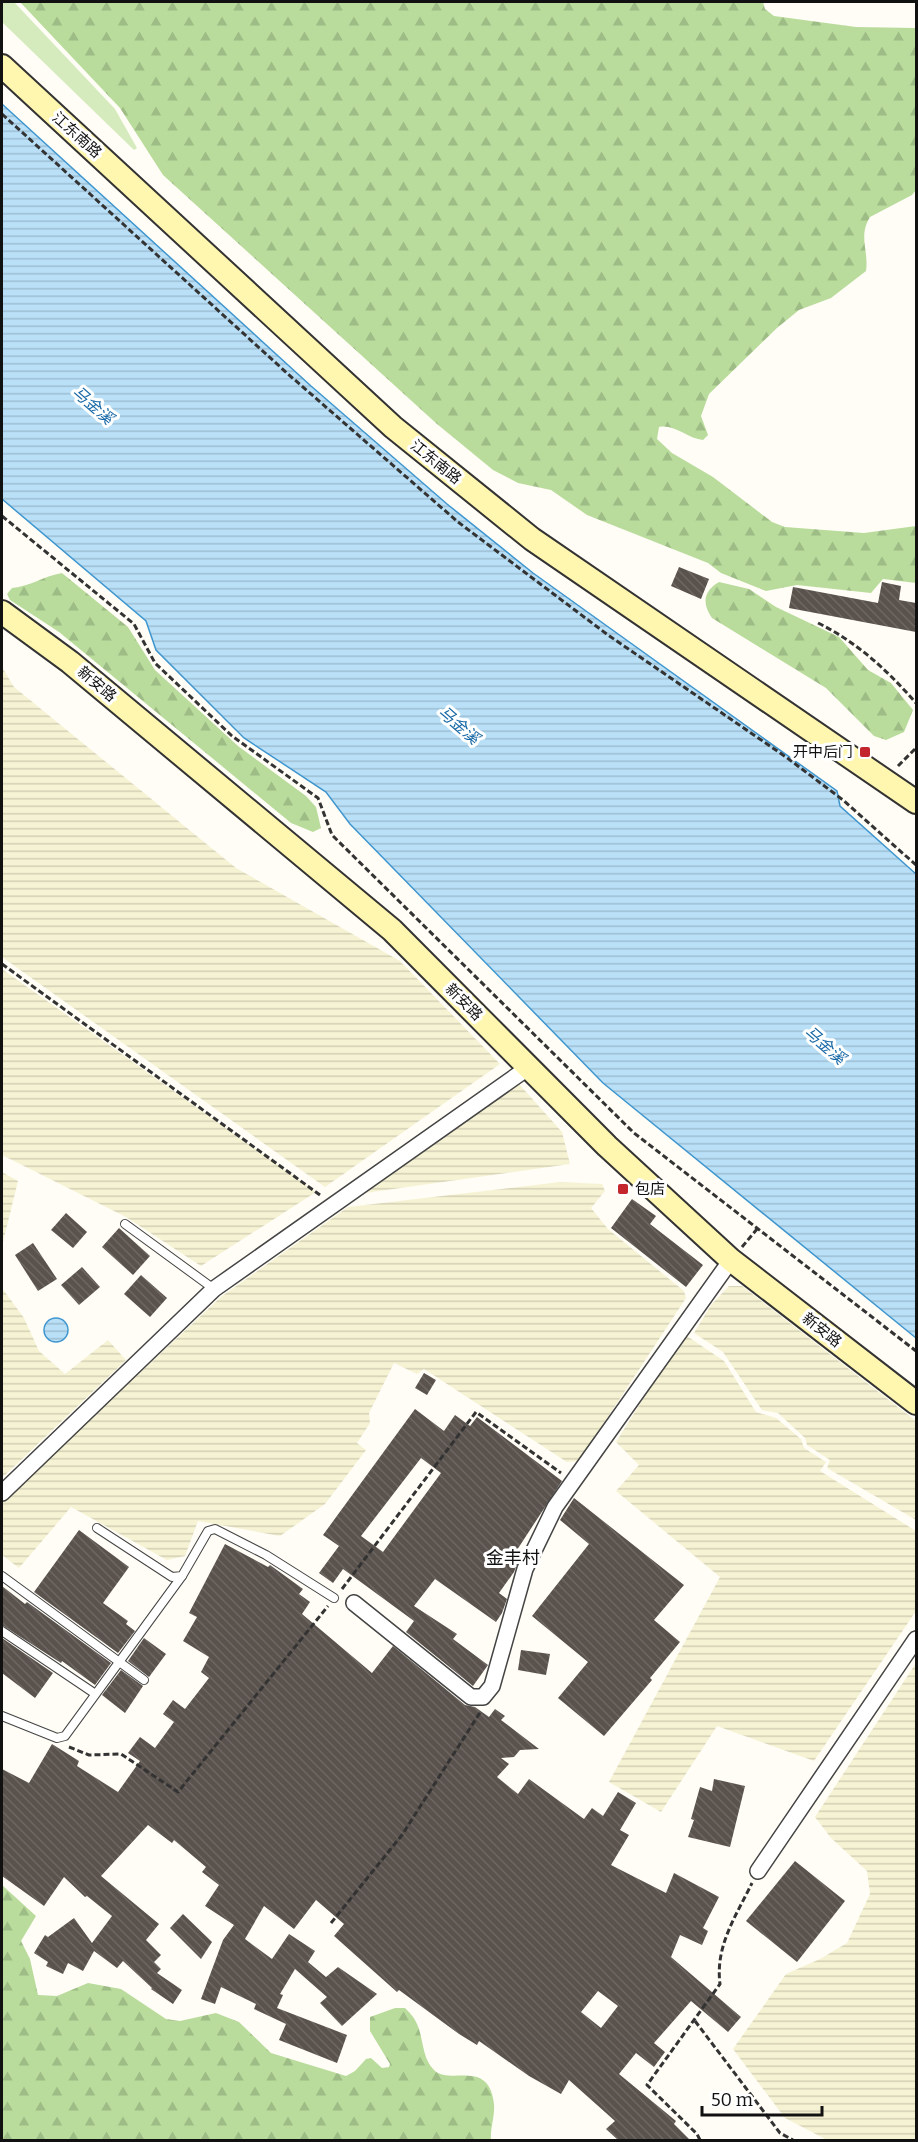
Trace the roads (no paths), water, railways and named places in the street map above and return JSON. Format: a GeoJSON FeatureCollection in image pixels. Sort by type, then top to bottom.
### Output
{"type":"FeatureCollection","features":[{"type":"Feature","properties":{"kind":"main road","name":"江东南路"},"geometry":{"type":"LineString","coordinates":[[2,66],[393,427],[532,539],[916,802]]}},
{"type":"Feature","properties":{"kind":"main road","name":"新安路"},"geometry":{"type":"LineString","coordinates":[[2,612],[70,662],[392,930],[608,1146],[731,1260],[916,1403]]}},
{"type":"Feature","properties":{"kind":"street"},"geometry":{"type":"LineString","coordinates":[[2,1493],[214,1289],[529,1067]]}},
{"type":"Feature","properties":{"kind":"street"},"geometry":{"type":"LineString","coordinates":[[354,1603],[471,1697],[483,1697],[492,1686],[505,1635],[533,1548],[555,1507],[701,1298],[731,1260]]}},
{"type":"Feature","properties":{"kind":"street"},"geometry":{"type":"LineString","coordinates":[[758,1871],[916,1639]]}},
{"type":"Feature","properties":{"kind":"lane"},"geometry":{"type":"LineString","coordinates":[[125,1224],[214,1289]]}},
{"type":"Feature","properties":{"kind":"lane"},"geometry":{"type":"LineString","coordinates":[[97,1528],[172,1577],[182,1576]]}},
{"type":"Feature","properties":{"kind":"lane"},"geometry":{"type":"LineString","coordinates":[[2,1716],[57,1738],[65,1736],[118,1660],[182,1576],[208,1531],[215,1529],[266,1556],[334,1598]]}},
{"type":"Feature","properties":{"kind":"lane"},"geometry":{"type":"LineString","coordinates":[[2,1576],[144,1680]]}},
{"type":"Feature","properties":{"kind":"lane"},"geometry":{"type":"LineString","coordinates":[[2,1631],[94,1693]]}},
{"type":"Feature","properties":{"kind":"water","name":"马金溪"},"geometry":{"type":"Polygon","coordinates":[[[2,104],[311,386],[447,504],[533,573],[837,791],[840,806],[916,874],[916,1338],[603,1083],[350,824],[326,792],[244,738],[156,650],[146,621],[2,499],[2,104]]]}},
{"type":"Feature","properties":{"kind":"water"},"geometry":{"type":"Polygon","coordinates":[[[56,1318],[64,1322],[68,1330],[64,1338],[56,1342],[48,1338],[44,1330],[48,1322],[56,1318]]]}},
{"type":"Feature","properties":{"kind":"place","name":"开中后门"},"geometry":{"type":"Point","coordinates":[865,752]}},
{"type":"Feature","properties":{"kind":"place","name":"包店"},"geometry":{"type":"Point","coordinates":[623,1189]}},
{"type":"Feature","properties":{"kind":"district","name":"金丰村"},"geometry":{"type":"Point","coordinates":[513,1558]}}]}
